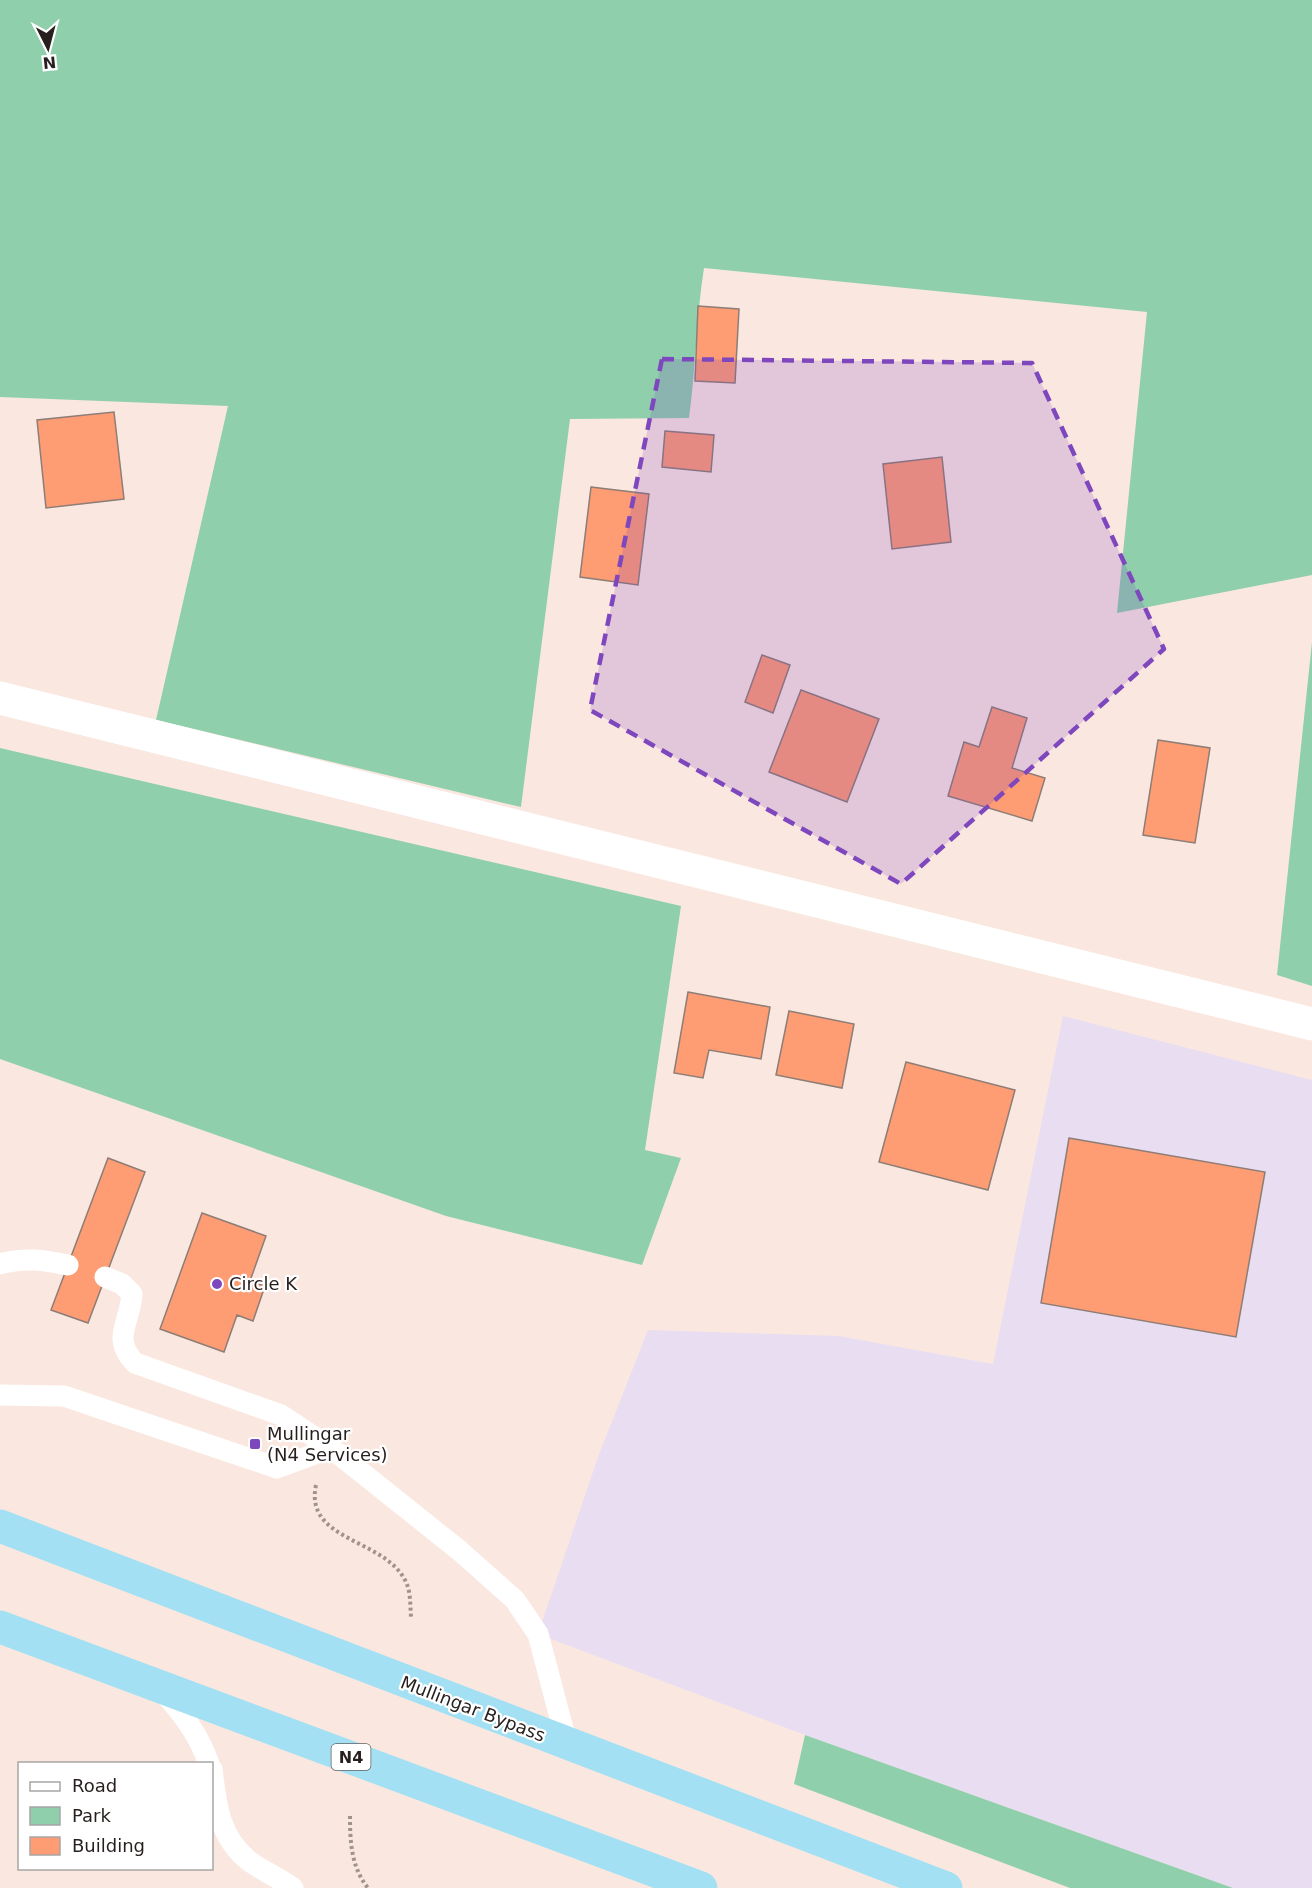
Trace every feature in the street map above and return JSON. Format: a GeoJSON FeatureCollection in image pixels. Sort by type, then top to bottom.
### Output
{"type":"FeatureCollection","features":[{"type":"Feature","properties":{"kind":"highway","name":"Mullingar Bypass"},"geometry":{"type":"LineString","coordinates":[[0,1527],[946,1888]]}},
{"type":"Feature","properties":{"kind":"highway","name":"N4"},"geometry":{"type":"LineString","coordinates":[[0,1627],[701,1888]]}},
{"type":"Feature","properties":{"kind":"street"},"geometry":{"type":"LineString","coordinates":[[0,698],[1312,1024]]}},
{"type":"Feature","properties":{"kind":"lane"},"geometry":{"type":"LineString","coordinates":[[0,1264],[14,1260],[42,1259],[68,1265]]}},
{"type":"Feature","properties":{"kind":"lane"},"geometry":{"type":"LineString","coordinates":[[105,1277],[122,1284],[132,1294],[131,1309],[121,1337],[123,1351],[135,1363],[281,1415],[330,1448],[460,1551],[514,1600],[538,1634],[567,1744]]}},
{"type":"Feature","properties":{"kind":"lane"},"geometry":{"type":"LineString","coordinates":[[0,1395],[64,1396],[276,1468],[330,1448]]}},
{"type":"Feature","properties":{"kind":"lane"},"geometry":{"type":"LineString","coordinates":[[154,1683],[182,1713],[202,1743],[208,1762]]}},
{"type":"Feature","properties":{"kind":"lane"},"geometry":{"type":"LineString","coordinates":[[213,1775],[220,1820],[231,1843],[249,1861],[292,1888]]}},
{"type":"Feature","properties":{"kind":"path"},"geometry":{"type":"LineString","coordinates":[[330,1448],[315,1487],[313,1505],[321,1521],[377,1552],[393,1565],[405,1580],[410,1597],[411,1617]]}},
{"type":"Feature","properties":{"kind":"path"},"geometry":{"type":"LineString","coordinates":[[350,1816],[350,1846],[360,1879],[368,1888]]}},
{"type":"Feature","properties":{"kind":"highlighted area"},"geometry":{"type":"Polygon","coordinates":[[[662,359],[1032,363],[1164,649],[901,884],[590,710],[662,359]]]}},
{"type":"Feature","properties":{"kind":"shaded area"},"geometry":{"type":"Polygon","coordinates":[[[1063,1016],[1312,1080],[1312,1888],[1233,1888],[805,1735],[538,1634],[598,1457],[648,1330],[839,1336],[993,1364],[1063,1016]]]}},
{"type":"Feature","properties":{"kind":"green space"},"geometry":{"type":"Polygon","coordinates":[[[0,0],[1312,0],[1312,575],[1117,613],[1147,312],[704,268],[689,418],[570,419],[521,807],[156,720],[228,406],[0,397],[0,0]]]}},
{"type":"Feature","properties":{"kind":"green space"},"geometry":{"type":"Polygon","coordinates":[[[1312,642],[1312,986],[1277,975],[1312,642]]]}},
{"type":"Feature","properties":{"kind":"green space"},"geometry":{"type":"Polygon","coordinates":[[[0,748],[681,906],[645,1150],[681,1158],[642,1265],[446,1216],[0,1059],[0,748]]]}},
{"type":"Feature","properties":{"kind":"green space"},"geometry":{"type":"Polygon","coordinates":[[[805,1735],[1233,1888],[1070,1888],[794,1784],[805,1735]]]}},
{"type":"Feature","properties":{"kind":"building"},"geometry":{"type":"Polygon","coordinates":[[[698,306],[739,309],[735,383],[695,381],[698,306]]]}},
{"type":"Feature","properties":{"kind":"building"},"geometry":{"type":"Polygon","coordinates":[[[114,412],[124,499],[46,508],[37,420],[114,412]]]}},
{"type":"Feature","properties":{"kind":"building"},"geometry":{"type":"Polygon","coordinates":[[[665,431],[714,435],[711,472],[662,467],[665,431]]]}},
{"type":"Feature","properties":{"kind":"building"},"geometry":{"type":"Polygon","coordinates":[[[942,457],[951,542],[892,549],[883,464],[942,457]]]}},
{"type":"Feature","properties":{"kind":"building"},"geometry":{"type":"Polygon","coordinates":[[[591,487],[649,494],[638,585],[580,577],[591,487]]]}},
{"type":"Feature","properties":{"kind":"building"},"geometry":{"type":"Polygon","coordinates":[[[762,655],[790,665],[773,713],[745,702],[762,655]]]}},
{"type":"Feature","properties":{"kind":"building"},"geometry":{"type":"Polygon","coordinates":[[[801,690],[879,719],[847,802],[769,772],[801,690]]]}},
{"type":"Feature","properties":{"kind":"building"},"geometry":{"type":"Polygon","coordinates":[[[992,707],[1027,718],[1012,768],[1045,778],[1032,821],[948,796],[964,742],[979,747],[992,707]]]}},
{"type":"Feature","properties":{"kind":"building"},"geometry":{"type":"Polygon","coordinates":[[[1158,740],[1210,748],[1195,843],[1143,835],[1158,740]]]}},
{"type":"Feature","properties":{"kind":"building"},"geometry":{"type":"Polygon","coordinates":[[[688,992],[770,1007],[761,1059],[709,1050],[703,1078],[674,1073],[688,992]]]}},
{"type":"Feature","properties":{"kind":"building"},"geometry":{"type":"Polygon","coordinates":[[[789,1011],[854,1024],[842,1088],[776,1075],[789,1011]]]}},
{"type":"Feature","properties":{"kind":"building"},"geometry":{"type":"Polygon","coordinates":[[[906,1062],[1015,1090],[988,1190],[879,1162],[906,1062]]]}},
{"type":"Feature","properties":{"kind":"building"},"geometry":{"type":"Polygon","coordinates":[[[1069,1138],[1265,1172],[1236,1337],[1041,1303],[1069,1138]]]}},
{"type":"Feature","properties":{"kind":"building"},"geometry":{"type":"Polygon","coordinates":[[[108,1158],[145,1172],[88,1323],[51,1310],[108,1158]]]}},
{"type":"Feature","properties":{"kind":"building","name":"Circle K"},"geometry":{"type":"Polygon","coordinates":[[[202,1213],[266,1236],[250,1281],[265,1286],[253,1321],[237,1315],[224,1352],[160,1329],[202,1213]]]}},
{"type":"Feature","properties":{"kind":"place","name":"Circle K"},"geometry":{"type":"Point","coordinates":[217,1284]}},
{"type":"Feature","properties":{"kind":"place","name":"Mullingar (N4 Services)"},"geometry":{"type":"Point","coordinates":[255,1444]}}]}
